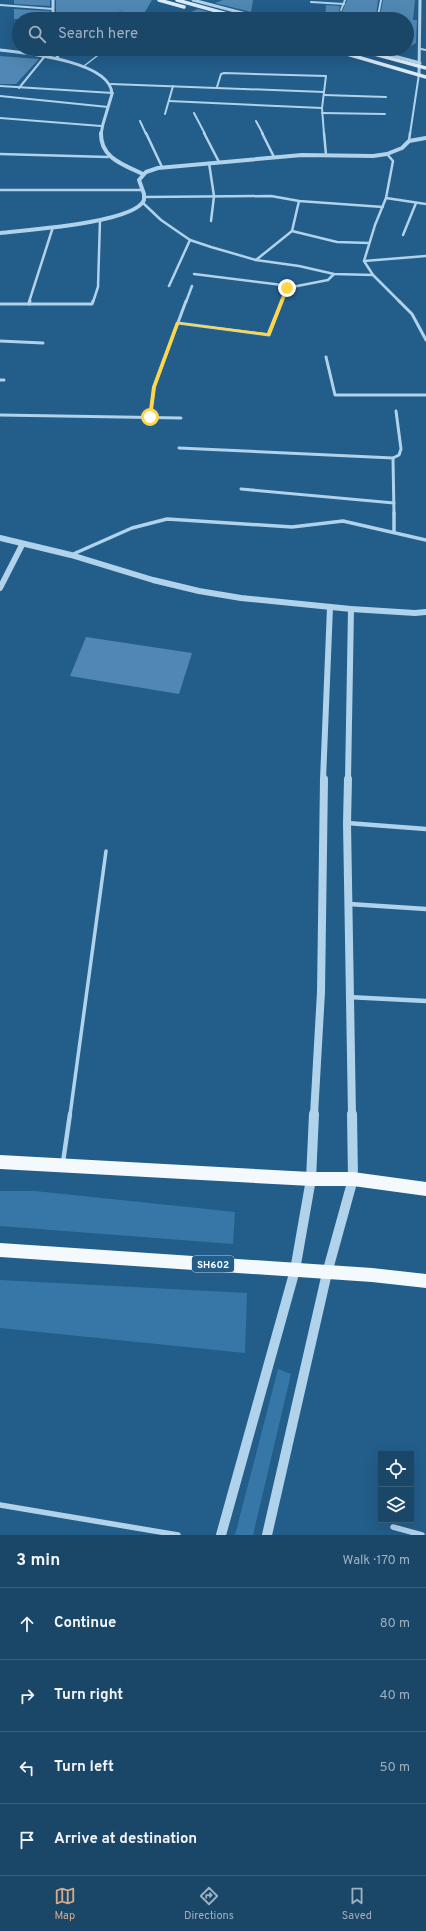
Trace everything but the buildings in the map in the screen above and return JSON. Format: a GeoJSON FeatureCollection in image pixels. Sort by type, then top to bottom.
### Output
{"type":"FeatureCollection","features":[{"type":"Feature","properties":{"kind":"main road"},"geometry":{"type":"LineString","coordinates":[[159,0],[189,8]]}},
{"type":"Feature","properties":{"kind":"main road"},"geometry":{"type":"LineString","coordinates":[[177,0],[220,12]]}},
{"type":"Feature","properties":{"kind":"main road"},"geometry":{"type":"LineString","coordinates":[[355,56],[426,77]]}},
{"type":"Feature","properties":{"kind":"main road"},"geometry":{"type":"LineString","coordinates":[[386,56],[420,64],[426,68]]}},
{"type":"Feature","properties":{"kind":"main road"},"geometry":{"type":"LineString","coordinates":[[0,1162],[311,1179],[353,1179],[426,1189]]}},
{"type":"Feature","properties":{"kind":"main road","name":"SH602"},"geometry":{"type":"LineString","coordinates":[[0,1250],[372,1275],[426,1281]]}},
{"type":"Feature","properties":{"kind":"street"},"geometry":{"type":"LineString","coordinates":[[0,5],[53,9],[53,0]]}},
{"type":"Feature","properties":{"kind":"street"},"geometry":{"type":"LineString","coordinates":[[193,0],[238,12]]}},
{"type":"Feature","properties":{"kind":"street"},"geometry":{"type":"LineString","coordinates":[[341,10],[345,0]]}},
{"type":"Feature","properties":{"kind":"street"},"geometry":{"type":"LineString","coordinates":[[379,12],[382,0]]}},
{"type":"Feature","properties":{"kind":"street"},"geometry":{"type":"LineString","coordinates":[[409,141],[420,64],[420,0]]}},
{"type":"Feature","properties":{"kind":"street"},"geometry":{"type":"LineString","coordinates":[[311,2],[344,4]]}},
{"type":"Feature","properties":{"kind":"street"},"geometry":{"type":"LineString","coordinates":[[0,50],[12,49]]}},
{"type":"Feature","properties":{"kind":"street"},"geometry":{"type":"LineString","coordinates":[[421,49],[426,50]]}},
{"type":"Feature","properties":{"kind":"street"},"geometry":{"type":"LineString","coordinates":[[0,50],[12,52]]}},
{"type":"Feature","properties":{"kind":"street"},"geometry":{"type":"LineString","coordinates":[[20,88],[45,56],[58,58],[84,66],[107,80],[111,84],[113,93],[101,126],[102,145],[108,157]]}},
{"type":"Feature","properties":{"kind":"street"},"geometry":{"type":"LineString","coordinates":[[392,56],[420,64]]}},
{"type":"Feature","properties":{"kind":"street"},"geometry":{"type":"LineString","coordinates":[[217,87],[221,74],[224,73],[321,75],[326,78],[322,108],[326,155]]}},
{"type":"Feature","properties":{"kind":"street"},"geometry":{"type":"LineString","coordinates":[[111,84],[217,87],[386,97]]}},
{"type":"Feature","properties":{"kind":"street"},"geometry":{"type":"LineString","coordinates":[[0,86],[113,93]]}},
{"type":"Feature","properties":{"kind":"street"},"geometry":{"type":"LineString","coordinates":[[165,114],[173,86]]}},
{"type":"Feature","properties":{"kind":"street"},"geometry":{"type":"LineString","coordinates":[[0,96],[108,107]]}},
{"type":"Feature","properties":{"kind":"street"},"geometry":{"type":"LineString","coordinates":[[169,101],[322,108]]}},
{"type":"Feature","properties":{"kind":"street"},"geometry":{"type":"LineString","coordinates":[[194,113],[219,162]]}},
{"type":"Feature","properties":{"kind":"street"},"geometry":{"type":"LineString","coordinates":[[322,113],[385,114]]}},
{"type":"Feature","properties":{"kind":"street"},"geometry":{"type":"LineString","coordinates":[[0,118],[101,126]]}},
{"type":"Feature","properties":{"kind":"street"},"geometry":{"type":"LineString","coordinates":[[140,121],[162,167]]}},
{"type":"Feature","properties":{"kind":"street"},"geometry":{"type":"LineString","coordinates":[[256,122],[274,157]]}},
{"type":"Feature","properties":{"kind":"street"},"geometry":{"type":"LineString","coordinates":[[0,233],[100,220],[131,212],[143,204],[145,197],[139,180],[143,174],[150,170],[162,167],[302,155],[373,156],[387,154],[402,148],[409,141],[426,138]]}},
{"type":"Feature","properties":{"kind":"street"},"geometry":{"type":"LineString","coordinates":[[0,154],[108,157],[143,174]]}},
{"type":"Feature","properties":{"kind":"street"},"geometry":{"type":"LineString","coordinates":[[387,154],[393,161],[386,198],[364,260],[373,275],[412,314],[426,340]]}},
{"type":"Feature","properties":{"kind":"street"},"geometry":{"type":"LineString","coordinates":[[209,163],[214,196],[211,221]]}},
{"type":"Feature","properties":{"kind":"street"},"geometry":{"type":"LineString","coordinates":[[0,190],[142,190]]}},
{"type":"Feature","properties":{"kind":"street"},"geometry":{"type":"LineString","coordinates":[[145,197],[271,196],[299,201],[383,207]]}},
{"type":"Feature","properties":{"kind":"street"},"geometry":{"type":"LineString","coordinates":[[386,198],[426,204]]}},
{"type":"Feature","properties":{"kind":"street"},"geometry":{"type":"LineString","coordinates":[[256,260],[292,231],[299,201]]}},
{"type":"Feature","properties":{"kind":"street"},"geometry":{"type":"LineString","coordinates":[[403,235],[416,202]]}},
{"type":"Feature","properties":{"kind":"street"},"geometry":{"type":"LineString","coordinates":[[143,204],[161,220],[190,240],[256,260],[299,266],[334,274],[373,275]]}},
{"type":"Feature","properties":{"kind":"street"},"geometry":{"type":"LineString","coordinates":[[0,304],[92,304],[98,287],[100,220]]}},
{"type":"Feature","properties":{"kind":"street"},"geometry":{"type":"LineString","coordinates":[[29,304],[53,227]]}},
{"type":"Feature","properties":{"kind":"street"},"geometry":{"type":"LineString","coordinates":[[292,231],[337,242],[369,243]]}},
{"type":"Feature","properties":{"kind":"street"},"geometry":{"type":"LineString","coordinates":[[169,286],[190,240]]}},
{"type":"Feature","properties":{"kind":"street"},"geometry":{"type":"LineString","coordinates":[[364,260],[426,256]]}},
{"type":"Feature","properties":{"kind":"street"},"geometry":{"type":"LineString","coordinates":[[194,274],[294,287]]}},
{"type":"Feature","properties":{"kind":"street"},"geometry":{"type":"LineString","coordinates":[[178,323],[269,335],[287,288],[328,280],[334,274]]}},
{"type":"Feature","properties":{"kind":"street"},"geometry":{"type":"LineString","coordinates":[[150,417],[154,387],[192,286]]}},
{"type":"Feature","properties":{"kind":"street"},"geometry":{"type":"LineString","coordinates":[[0,341],[43,342]]}},
{"type":"Feature","properties":{"kind":"street"},"geometry":{"type":"LineString","coordinates":[[326,357],[334,395],[426,395]]}},
{"type":"Feature","properties":{"kind":"street"},"geometry":{"type":"LineString","coordinates":[[179,448],[228,449],[393,458],[400,454],[402,449],[396,411]]}},
{"type":"Feature","properties":{"kind":"street"},"geometry":{"type":"LineString","coordinates":[[0,415],[181,418]]}},
{"type":"Feature","properties":{"kind":"street"},"geometry":{"type":"LineString","coordinates":[[393,458],[394,532]]}},
{"type":"Feature","properties":{"kind":"street"},"geometry":{"type":"LineString","coordinates":[[241,490],[394,503]]}},
{"type":"Feature","properties":{"kind":"street"},"geometry":{"type":"LineString","coordinates":[[71,555],[132,528],[167,519],[292,528],[343,521],[426,540]]}},
{"type":"Feature","properties":{"kind":"street"},"geometry":{"type":"LineString","coordinates":[[0,538],[22,545],[71,555],[153,580],[199,591],[241,598],[351,609],[415,613],[426,612]]}},
{"type":"Feature","properties":{"kind":"street"},"geometry":{"type":"LineString","coordinates":[[0,588],[22,545]]}},
{"type":"Feature","properties":{"kind":"street"},"geometry":{"type":"LineString","coordinates":[[221,1535],[295,1270],[311,1179],[321,992],[323,900],[322,819],[330,607]]}},
{"type":"Feature","properties":{"kind":"street"},"geometry":{"type":"LineString","coordinates":[[267,1535],[326,1273],[353,1179],[348,997],[349,904],[346,823],[351,609]]}},
{"type":"Feature","properties":{"kind":"street"},"geometry":{"type":"LineString","coordinates":[[346,823],[426,829]]}},
{"type":"Feature","properties":{"kind":"street"},"geometry":{"type":"LineString","coordinates":[[349,904],[426,909]]}},
{"type":"Feature","properties":{"kind":"street"},"geometry":{"type":"LineString","coordinates":[[348,997],[426,1000]]}},
{"type":"Feature","properties":{"kind":"street"},"geometry":{"type":"LineString","coordinates":[[0,1505],[178,1535]]}},
{"type":"Feature","properties":{"kind":"street"},"geometry":{"type":"LineString","coordinates":[[393,1527],[422,1535]]}},
{"type":"Feature","properties":{"kind":"lane"},"geometry":{"type":"LineString","coordinates":[[207,4],[211,0]]}},
{"type":"Feature","properties":{"kind":"lane"},"geometry":{"type":"LineString","coordinates":[[84,66],[97,56]]}},
{"type":"Feature","properties":{"kind":"lane"},"geometry":{"type":"LineString","coordinates":[[63,1165],[106,851]]}},
{"type":"Feature","properties":{"kind":"shaded area"},"geometry":{"type":"Polygon","coordinates":[[[0,1191],[35,1191],[235,1212],[233,1244],[0,1226],[0,1191]]]}},
{"type":"Feature","properties":{"kind":"shaded area"},"geometry":{"type":"Polygon","coordinates":[[[0,1280],[247,1293],[245,1353],[0,1328],[0,1280]]]}},
{"type":"Feature","properties":{"kind":"shaded area"},"geometry":{"type":"Polygon","coordinates":[[[278,1369],[291,1374],[253,1535],[235,1535],[278,1369]]]}},
{"type":"Feature","properties":{"kind":"route"},"geometry":{"type":"LineString","coordinates":[[150,417],[154,387],[178,323],[269,335],[287,288]]}}]}
